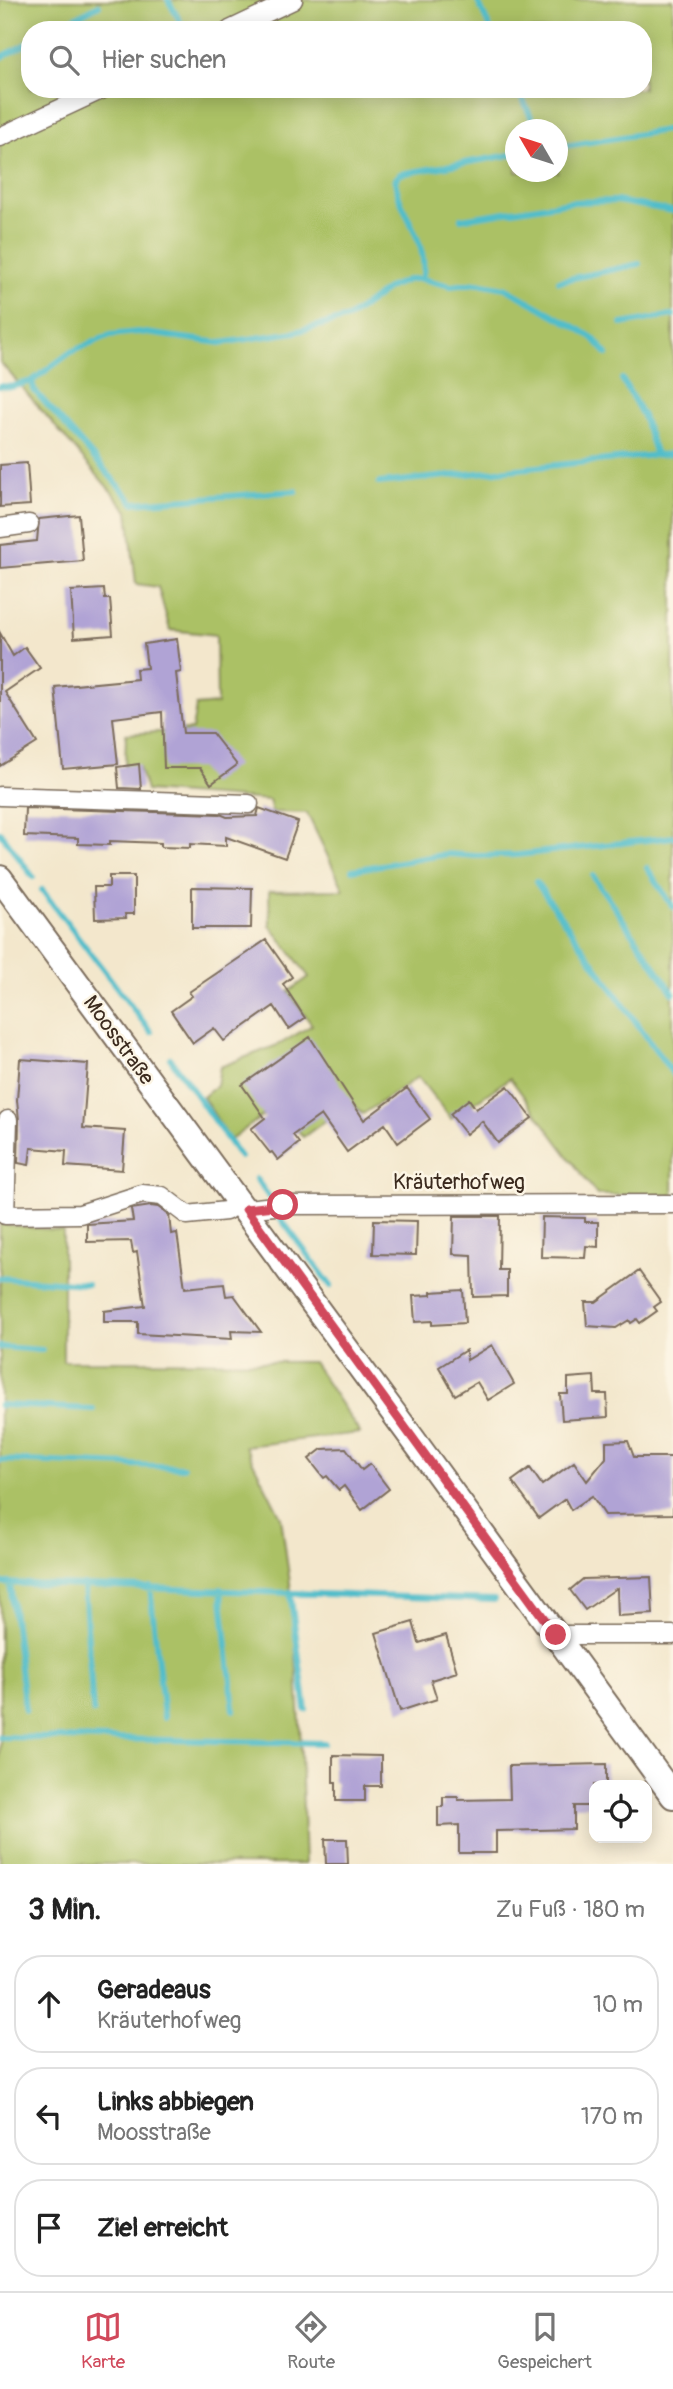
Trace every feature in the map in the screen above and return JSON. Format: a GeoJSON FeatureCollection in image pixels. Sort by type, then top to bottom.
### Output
{"type":"FeatureCollection","features":[{"type":"Feature","properties":{"kind":"street"},"geometry":{"type":"LineString","coordinates":[[249,21],[293,0]]}},
{"type":"Feature","properties":{"kind":"street"},"geometry":{"type":"LineString","coordinates":[[0,137],[84,98]]}},
{"type":"Feature","properties":{"kind":"street"},"geometry":{"type":"LineString","coordinates":[[0,528],[29,524]]}},
{"type":"Feature","properties":{"kind":"street"},"geometry":{"type":"LineString","coordinates":[[0,796],[249,804]]}},
{"type":"Feature","properties":{"kind":"street","name":"Moosstraße"},"geometry":{"type":"LineString","coordinates":[[0,878],[243,1205],[673,1796]]}},
{"type":"Feature","properties":{"kind":"street"},"geometry":{"type":"LineString","coordinates":[[8,1120],[5,1216],[80,1214],[142,1194],[162,1196],[187,1215],[226,1211],[243,1205]]}},
{"type":"Feature","properties":{"kind":"street","name":"Kräuterhofweg"},"geometry":{"type":"LineString","coordinates":[[243,1205],[673,1204]]}},
{"type":"Feature","properties":{"kind":"street"},"geometry":{"type":"LineString","coordinates":[[556,1635],[673,1635]]}},
{"type":"Feature","properties":{"kind":"green space"},"geometry":{"type":"Polygon","coordinates":[[[0,0],[673,0],[673,1195],[597,1195],[510,1078],[451,1119],[418,1077],[363,1114],[351,1102],[303,1137],[278,1105],[230,1140],[203,1097],[217,1085],[220,1067],[280,1044],[312,1025],[288,992],[309,977],[270,925],[269,891],[344,890],[307,813],[272,812],[269,800],[146,791],[139,767],[125,767],[126,734],[192,730],[196,706],[217,704],[216,635],[170,630],[158,587],[136,584],[128,511],[0,362],[0,0]]]}},
{"type":"Feature","properties":{"kind":"green space"},"geometry":{"type":"Polygon","coordinates":[[[0,1224],[63,1231],[63,1361],[313,1362],[360,1433],[245,1446],[281,1517],[293,1605],[305,1864],[0,1864],[0,1224]]]}},
{"type":"Feature","properties":{"kind":"building"},"geometry":{"type":"Polygon","coordinates":[[[27,463],[30,505],[0,507],[0,465],[27,463]]]}},
{"type":"Feature","properties":{"kind":"building"},"geometry":{"type":"Polygon","coordinates":[[[79,515],[83,561],[0,568],[0,545],[37,541],[39,519],[79,515]]]}},
{"type":"Feature","properties":{"kind":"building"},"geometry":{"type":"Polygon","coordinates":[[[104,589],[105,599],[110,599],[113,635],[74,638],[71,591],[104,589]]]}},
{"type":"Feature","properties":{"kind":"building"},"geometry":{"type":"Polygon","coordinates":[[[0,633],[13,656],[25,647],[40,668],[5,692],[37,743],[0,766],[0,633]]]}},
{"type":"Feature","properties":{"kind":"building"},"geometry":{"type":"Polygon","coordinates":[[[177,639],[181,672],[176,673],[183,733],[212,733],[237,765],[211,784],[200,768],[164,768],[162,712],[113,718],[118,764],[63,769],[55,687],[137,679],[136,669],[147,668],[144,644],[177,639]]]}},
{"type":"Feature","properties":{"kind":"building"},"geometry":{"type":"Polygon","coordinates":[[[139,764],[141,789],[119,788],[117,767],[139,764]]]}},
{"type":"Feature","properties":{"kind":"building"},"geometry":{"type":"Polygon","coordinates":[[[25,808],[220,814],[227,817],[257,816],[259,808],[298,822],[285,858],[226,837],[226,846],[190,844],[190,848],[161,847],[161,843],[110,841],[110,845],[78,844],[78,838],[24,836],[25,808]]]}},
{"type":"Feature","properties":{"kind":"building"},"geometry":{"type":"Polygon","coordinates":[[[109,876],[134,876],[134,914],[125,914],[126,918],[95,919],[94,887],[109,887],[109,876]]]}},
{"type":"Feature","properties":{"kind":"building"},"geometry":{"type":"Polygon","coordinates":[[[192,887],[252,888],[251,928],[192,928],[192,887]]]}},
{"type":"Feature","properties":{"kind":"building"},"geometry":{"type":"Polygon","coordinates":[[[266,940],[292,977],[283,984],[305,1018],[289,1029],[274,1006],[224,1041],[214,1028],[193,1043],[171,1011],[192,996],[189,992],[266,940]]]}},
{"type":"Feature","properties":{"kind":"building"},"geometry":{"type":"Polygon","coordinates":[[[310,1037],[364,1120],[407,1088],[430,1119],[398,1143],[385,1124],[347,1152],[321,1115],[293,1135],[299,1143],[278,1160],[251,1129],[265,1118],[242,1085],[310,1037]]]}},
{"type":"Feature","properties":{"kind":"building"},"geometry":{"type":"Polygon","coordinates":[[[20,1059],[88,1064],[83,1128],[125,1131],[122,1170],[65,1166],[66,1151],[31,1148],[29,1165],[18,1163],[17,1100],[20,1059]]]}},
{"type":"Feature","properties":{"kind":"building"},"geometry":{"type":"Polygon","coordinates":[[[508,1086],[532,1118],[498,1143],[482,1121],[466,1134],[450,1114],[469,1099],[476,1109],[508,1086]]]}},
{"type":"Feature","properties":{"kind":"building"},"geometry":{"type":"Polygon","coordinates":[[[158,1207],[169,1215],[171,1234],[177,1233],[185,1288],[224,1284],[226,1296],[234,1295],[261,1332],[231,1331],[232,1339],[138,1334],[138,1322],[104,1322],[104,1311],[145,1306],[137,1252],[133,1253],[131,1241],[87,1242],[87,1224],[133,1221],[131,1209],[158,1207]]]}},
{"type":"Feature","properties":{"kind":"building"},"geometry":{"type":"Polygon","coordinates":[[[454,1216],[500,1216],[499,1270],[507,1270],[507,1296],[473,1297],[472,1255],[453,1254],[454,1216]]]}},
{"type":"Feature","properties":{"kind":"building"},"geometry":{"type":"Polygon","coordinates":[[[542,1217],[585,1218],[585,1222],[598,1222],[598,1247],[586,1246],[585,1258],[541,1257],[542,1217]]]}},
{"type":"Feature","properties":{"kind":"building"},"geometry":{"type":"Polygon","coordinates":[[[374,1220],[417,1221],[416,1255],[373,1254],[374,1220]]]}},
{"type":"Feature","properties":{"kind":"building"},"geometry":{"type":"Polygon","coordinates":[[[639,1271],[661,1302],[654,1307],[657,1311],[640,1323],[637,1319],[631,1323],[629,1320],[616,1328],[587,1326],[585,1302],[596,1302],[639,1271]]]}},
{"type":"Feature","properties":{"kind":"building"},"geometry":{"type":"Polygon","coordinates":[[[463,1290],[465,1323],[432,1325],[432,1321],[415,1322],[413,1296],[463,1290]]]}},
{"type":"Feature","properties":{"kind":"building"},"geometry":{"type":"Polygon","coordinates":[[[492,1345],[514,1384],[488,1400],[477,1382],[455,1395],[439,1367],[466,1350],[467,1360],[492,1345]]]}},
{"type":"Feature","properties":{"kind":"building"},"geometry":{"type":"Polygon","coordinates":[[[594,1376],[595,1394],[607,1394],[608,1417],[562,1420],[560,1394],[568,1394],[568,1378],[594,1376]]]}},
{"type":"Feature","properties":{"kind":"building"},"geometry":{"type":"Polygon","coordinates":[[[628,1441],[634,1457],[673,1457],[673,1514],[605,1515],[592,1496],[571,1510],[565,1499],[539,1518],[512,1481],[530,1468],[542,1485],[574,1462],[587,1481],[606,1458],[606,1442],[628,1441]]]}},
{"type":"Feature","properties":{"kind":"building"},"geometry":{"type":"Polygon","coordinates":[[[346,1448],[362,1470],[370,1464],[389,1489],[362,1510],[344,1486],[339,1490],[327,1476],[324,1478],[309,1459],[322,1449],[346,1448]]]}},
{"type":"Feature","properties":{"kind":"building"},"geometry":{"type":"Polygon","coordinates":[[[651,1577],[653,1614],[618,1616],[617,1588],[585,1610],[570,1590],[583,1579],[651,1577]]]}},
{"type":"Feature","properties":{"kind":"building"},"geometry":{"type":"Polygon","coordinates":[[[413,1622],[419,1643],[446,1635],[457,1672],[431,1680],[437,1699],[400,1711],[376,1633],[413,1622]]]}},
{"type":"Feature","properties":{"kind":"building"},"geometry":{"type":"Polygon","coordinates":[[[333,1755],[381,1756],[381,1786],[365,1786],[365,1801],[336,1801],[333,1755]]]}},
{"type":"Feature","properties":{"kind":"building"},"geometry":{"type":"Polygon","coordinates":[[[606,1764],[606,1780],[589,1780],[589,1806],[574,1806],[574,1829],[496,1831],[496,1853],[459,1853],[459,1825],[438,1826],[438,1807],[443,1807],[443,1797],[458,1797],[458,1800],[510,1799],[509,1766],[606,1764]]]}},
{"type":"Feature","properties":{"kind":"building"},"geometry":{"type":"Polygon","coordinates":[[[325,1839],[347,1839],[348,1864],[326,1864],[325,1839]]]}},
{"type":"Feature","properties":{"kind":"waterway"},"geometry":{"type":"LineString","coordinates":[[168,0],[180,21]]}},
{"type":"Feature","properties":{"kind":"waterway"},"geometry":{"type":"LineString","coordinates":[[477,0],[487,21]]}},
{"type":"Feature","properties":{"kind":"waterway"},"geometry":{"type":"LineString","coordinates":[[70,21],[99,5]]}},
{"type":"Feature","properties":{"kind":"waterway"},"geometry":{"type":"LineString","coordinates":[[0,58],[21,47]]}},
{"type":"Feature","properties":{"kind":"waterway"},"geometry":{"type":"LineString","coordinates":[[522,98],[532,119]]}},
{"type":"Feature","properties":{"kind":"waterway"},"geometry":{"type":"LineString","coordinates":[[568,145],[673,129]]}},
{"type":"Feature","properties":{"kind":"waterway"},"geometry":{"type":"LineString","coordinates":[[422,279],[422,253],[395,180],[400,174],[505,156]]}},
{"type":"Feature","properties":{"kind":"waterway"},"geometry":{"type":"LineString","coordinates":[[461,219],[570,202],[616,201],[673,211]]}},
{"type":"Feature","properties":{"kind":"waterway"},"geometry":{"type":"LineString","coordinates":[[559,281],[639,264]]}},
{"type":"Feature","properties":{"kind":"waterway"},"geometry":{"type":"LineString","coordinates":[[0,386],[11,387],[32,381],[71,352],[110,335],[138,332],[221,343],[295,332],[348,318],[390,287],[410,279],[451,286],[478,283],[505,288],[593,338],[607,354]]}},
{"type":"Feature","properties":{"kind":"waterway"},"geometry":{"type":"LineString","coordinates":[[622,324],[673,315]]}},
{"type":"Feature","properties":{"kind":"waterway"},"geometry":{"type":"LineString","coordinates":[[622,379],[643,416],[656,455],[673,454]]}},
{"type":"Feature","properties":{"kind":"waterway"},"geometry":{"type":"LineString","coordinates":[[32,381],[34,390],[134,503],[296,491]]}},
{"type":"Feature","properties":{"kind":"waterway"},"geometry":{"type":"LineString","coordinates":[[379,483],[656,455]]}},
{"type":"Feature","properties":{"kind":"waterway"},"geometry":{"type":"LineString","coordinates":[[0,832],[33,877]]}},
{"type":"Feature","properties":{"kind":"waterway"},"geometry":{"type":"LineString","coordinates":[[352,870],[448,854],[518,855],[673,837]]}},
{"type":"Feature","properties":{"kind":"waterway"},"geometry":{"type":"LineString","coordinates":[[647,868],[673,907]]}},
{"type":"Feature","properties":{"kind":"waterway"},"geometry":{"type":"LineString","coordinates":[[593,876],[673,993]]}},
{"type":"Feature","properties":{"kind":"waterway"},"geometry":{"type":"LineString","coordinates":[[536,882],[673,1074]]}},
{"type":"Feature","properties":{"kind":"waterway"},"geometry":{"type":"LineString","coordinates":[[42,890],[151,1032]]}},
{"type":"Feature","properties":{"kind":"waterway"},"geometry":{"type":"LineString","coordinates":[[170,1058],[240,1157]]}},
{"type":"Feature","properties":{"kind":"waterway"},"geometry":{"type":"LineString","coordinates":[[256,1179],[269,1197]]}},
{"type":"Feature","properties":{"kind":"waterway"},"geometry":{"type":"LineString","coordinates":[[278,1215],[331,1286]]}},
{"type":"Feature","properties":{"kind":"waterway"},"geometry":{"type":"LineString","coordinates":[[0,1278],[87,1284]]}},
{"type":"Feature","properties":{"kind":"waterway"},"geometry":{"type":"LineString","coordinates":[[0,1347],[42,1350]]}},
{"type":"Feature","properties":{"kind":"waterway"},"geometry":{"type":"LineString","coordinates":[[0,1405],[93,1409]]}},
{"type":"Feature","properties":{"kind":"waterway"},"geometry":{"type":"LineString","coordinates":[[0,1460],[183,1467]]}},
{"type":"Feature","properties":{"kind":"waterway"},"geometry":{"type":"LineString","coordinates":[[0,1583],[494,1600]]}},
{"type":"Feature","properties":{"kind":"waterway"},"geometry":{"type":"LineString","coordinates":[[10,1583],[25,1710]]}},
{"type":"Feature","properties":{"kind":"waterway"},"geometry":{"type":"LineString","coordinates":[[84,1585],[93,1712]]}},
{"type":"Feature","properties":{"kind":"waterway"},"geometry":{"type":"LineString","coordinates":[[150,1587],[164,1717]]}},
{"type":"Feature","properties":{"kind":"waterway"},"geometry":{"type":"LineString","coordinates":[[221,1589],[234,1710]]}},
{"type":"Feature","properties":{"kind":"waterway"},"geometry":{"type":"LineString","coordinates":[[290,1592],[306,1710]]}},
{"type":"Feature","properties":{"kind":"waterway"},"geometry":{"type":"LineString","coordinates":[[0,1737],[324,1743]]}},
{"type":"Feature","properties":{"kind":"route"},"geometry":{"type":"LineString","coordinates":[[283,1205],[246,1209],[556,1635]]}}]}
